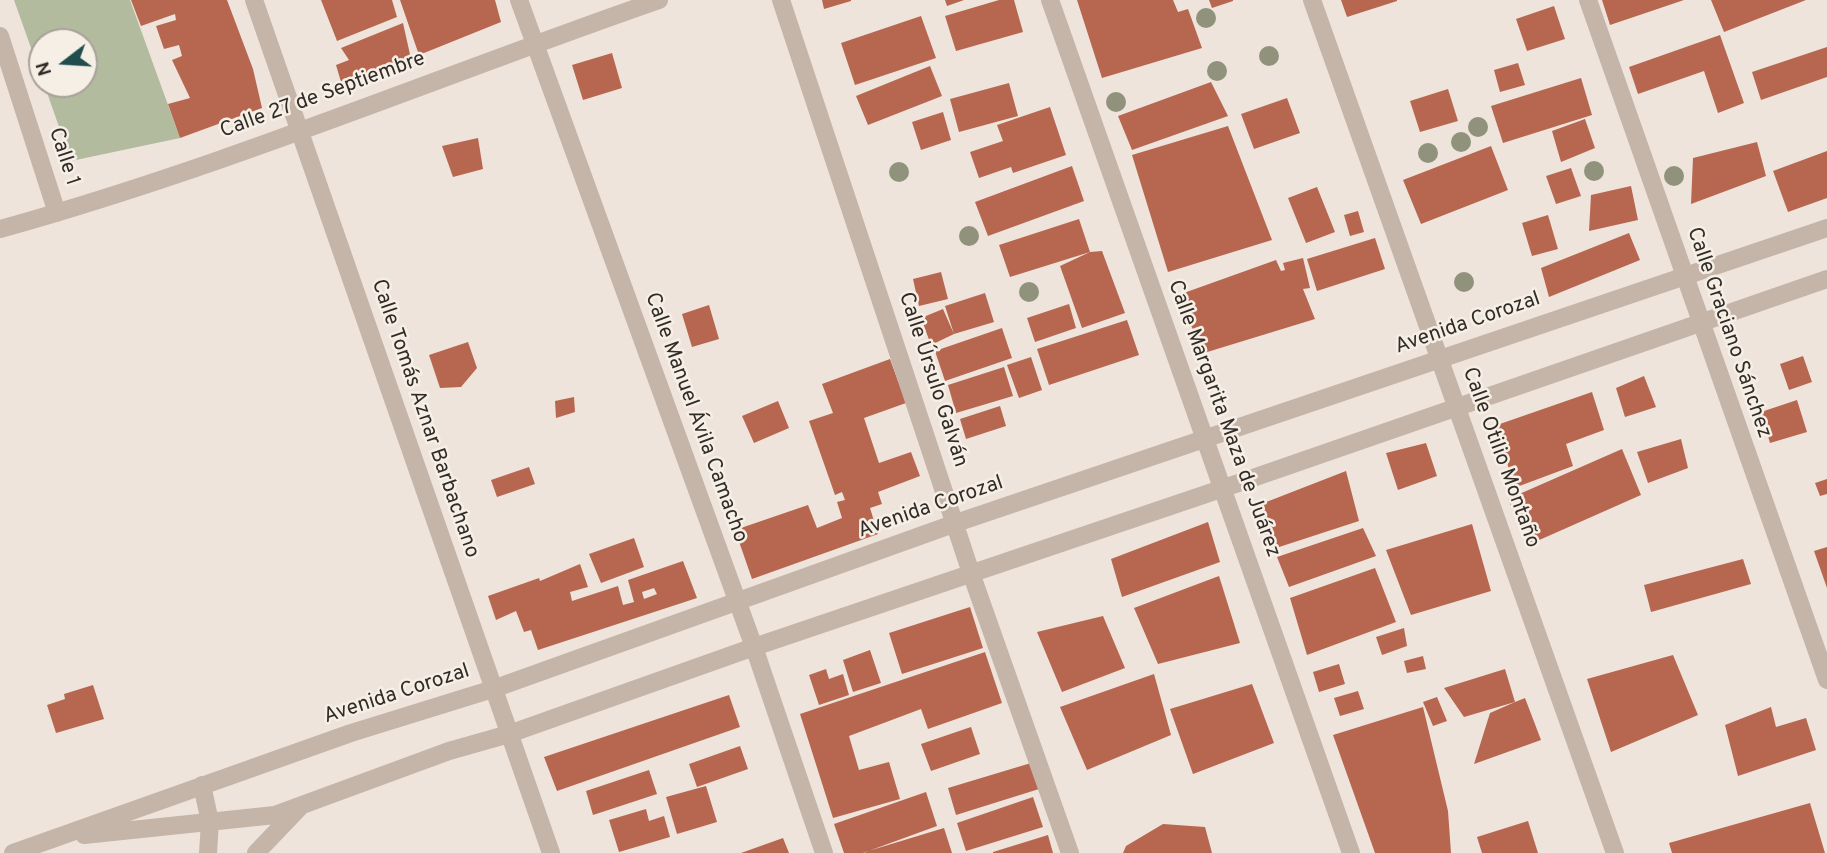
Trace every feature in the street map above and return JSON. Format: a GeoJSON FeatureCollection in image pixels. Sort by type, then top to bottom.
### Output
{"type":"FeatureCollection","features":[{"type":"Feature","properties":{"kind":"street","name":"Calle Tomás Aznar Barbachano"},"geometry":{"type":"LineString","coordinates":[[254,0],[551,853]]}},
{"type":"Feature","properties":{"kind":"street","name":"Calle Manuel Ávila Camacho"},"geometry":{"type":"LineString","coordinates":[[519,0],[754,647],[824,853]]}},
{"type":"Feature","properties":{"kind":"street","name":"Calle 27 de Septiembre"},"geometry":{"type":"LineString","coordinates":[[0,229],[57,213],[301,130],[659,0]]}},
{"type":"Feature","properties":{"kind":"street","name":"Calle Úrsulo Galván"},"geometry":{"type":"LineString","coordinates":[[781,0],[971,573],[1069,853]]}},
{"type":"Feature","properties":{"kind":"street","name":"Calle Margarita Maza de Juárez"},"geometry":{"type":"LineString","coordinates":[[1050,0],[1351,853]]}},
{"type":"Feature","properties":{"kind":"street","name":"Calle Otilio Montaño"},"geometry":{"type":"LineString","coordinates":[[1312,0],[1615,853]]}},
{"type":"Feature","properties":{"kind":"street","name":"Calle Graciano Sánchez"},"geometry":{"type":"LineString","coordinates":[[1588,0],[1827,680]]}},
{"type":"Feature","properties":{"kind":"street","name":"Calle 1"},"geometry":{"type":"LineString","coordinates":[[0,36],[57,213]]}},
{"type":"Feature","properties":{"kind":"street","name":"Avenida Corozal"},"geometry":{"type":"LineString","coordinates":[[13,853],[351,733],[493,689],[956,523],[1827,228]]}},
{"type":"Feature","properties":{"kind":"street","name":"Avenida Corozal"},"geometry":{"type":"LineString","coordinates":[[53,839],[275,815],[449,751],[509,734],[754,647],[1827,279]]}},
{"type":"Feature","properties":{"kind":"street"},"geometry":{"type":"LineString","coordinates":[[202,785],[211,822],[208,853]]}},
{"type":"Feature","properties":{"kind":"street"},"geometry":{"type":"LineString","coordinates":[[256,853],[302,805]]}},
{"type":"Feature","properties":{"kind":"green space"},"geometry":{"type":"Polygon","coordinates":[[[14,0],[130,0],[180,138],[71,161],[49,98],[98,98],[98,28],[28,28],[28,40],[14,0]]]}},
{"type":"Feature","properties":{"kind":"building"},"geometry":{"type":"Polygon","coordinates":[[[131,0],[227,0],[253,69],[262,108],[180,138],[168,104],[190,98],[172,60],[182,56],[179,45],[164,49],[156,26],[176,20],[175,14],[141,26],[131,0]]]}},
{"type":"Feature","properties":{"kind":"building"},"geometry":{"type":"Polygon","coordinates":[[[321,0],[392,0],[397,17],[337,41],[321,0]]]}},
{"type":"Feature","properties":{"kind":"building"},"geometry":{"type":"Polygon","coordinates":[[[400,0],[495,0],[501,22],[419,55],[400,0]]]}},
{"type":"Feature","properties":{"kind":"building"},"geometry":{"type":"Polygon","coordinates":[[[822,0],[851,0],[851,1],[824,9],[822,0]]]}},
{"type":"Feature","properties":{"kind":"building"},"geometry":{"type":"Polygon","coordinates":[[[945,0],[964,0],[947,6],[945,0]]]}},
{"type":"Feature","properties":{"kind":"building"},"geometry":{"type":"Polygon","coordinates":[[[999,0],[1014,0],[1023,32],[956,51],[945,16],[999,0]]]}},
{"type":"Feature","properties":{"kind":"building"},"geometry":{"type":"Polygon","coordinates":[[[1077,0],[1173,0],[1178,12],[1188,9],[1202,48],[1102,78],[1077,0]]]}},
{"type":"Feature","properties":{"kind":"building"},"geometry":{"type":"Polygon","coordinates":[[[1209,0],[1233,0],[1233,1],[1212,8],[1209,0]]]}},
{"type":"Feature","properties":{"kind":"building"},"geometry":{"type":"Polygon","coordinates":[[[1341,0],[1397,0],[1397,1],[1347,17],[1341,0]]]}},
{"type":"Feature","properties":{"kind":"building"},"geometry":{"type":"Polygon","coordinates":[[[1602,0],[1684,0],[1610,25],[1602,0]]]}},
{"type":"Feature","properties":{"kind":"building"},"geometry":{"type":"Polygon","coordinates":[[[1711,0],[1806,0],[1724,32],[1711,0]]]}},
{"type":"Feature","properties":{"kind":"building"},"geometry":{"type":"Polygon","coordinates":[[[1554,6],[1565,39],[1527,51],[1516,19],[1554,6]]]}},
{"type":"Feature","properties":{"kind":"building"},"geometry":{"type":"Polygon","coordinates":[[[921,16],[936,58],[855,85],[841,43],[921,16]]]}},
{"type":"Feature","properties":{"kind":"building"},"geometry":{"type":"Polygon","coordinates":[[[403,23],[411,59],[341,82],[336,65],[349,60],[341,48],[403,23]]]}},
{"type":"Feature","properties":{"kind":"building"},"geometry":{"type":"Polygon","coordinates":[[[1720,35],[1744,103],[1718,113],[1704,71],[1638,94],[1629,67],[1720,35]]]}},
{"type":"Feature","properties":{"kind":"building"},"geometry":{"type":"Polygon","coordinates":[[[1827,47],[1827,77],[1761,100],[1752,72],[1827,47]]]}},
{"type":"Feature","properties":{"kind":"building"},"geometry":{"type":"Polygon","coordinates":[[[612,53],[622,88],[583,100],[572,65],[612,53]]]}},
{"type":"Feature","properties":{"kind":"building"},"geometry":{"type":"Polygon","coordinates":[[[1518,63],[1525,85],[1500,92],[1494,70],[1518,63]]]}},
{"type":"Feature","properties":{"kind":"building"},"geometry":{"type":"Polygon","coordinates":[[[930,66],[942,96],[868,125],[856,96],[930,66]]]}},
{"type":"Feature","properties":{"kind":"building"},"geometry":{"type":"Polygon","coordinates":[[[1581,78],[1592,115],[1503,143],[1491,106],[1581,78]]]}},
{"type":"Feature","properties":{"kind":"building"},"geometry":{"type":"Polygon","coordinates":[[[1211,82],[1228,116],[1132,150],[1118,116],[1211,82]]]}},
{"type":"Feature","properties":{"kind":"building"},"geometry":{"type":"Polygon","coordinates":[[[1009,83],[1018,116],[959,132],[950,99],[1009,83]]]}},
{"type":"Feature","properties":{"kind":"building"},"geometry":{"type":"Polygon","coordinates":[[[1448,89],[1458,121],[1420,132],[1410,101],[1448,89]]]}},
{"type":"Feature","properties":{"kind":"building"},"geometry":{"type":"Polygon","coordinates":[[[1287,98],[1300,133],[1254,149],[1241,114],[1287,98]]]}},
{"type":"Feature","properties":{"kind":"building"},"geometry":{"type":"Polygon","coordinates":[[[1050,107],[1066,155],[1013,173],[1011,167],[979,178],[970,152],[1003,141],[997,125],[1050,107]]]}},
{"type":"Feature","properties":{"kind":"building"},"geometry":{"type":"Polygon","coordinates":[[[943,112],[951,140],[921,150],[912,122],[943,112]]]}},
{"type":"Feature","properties":{"kind":"building"},"geometry":{"type":"Polygon","coordinates":[[[1585,119],[1595,148],[1561,162],[1552,131],[1585,119]]]}},
{"type":"Feature","properties":{"kind":"building"},"geometry":{"type":"Polygon","coordinates":[[[1228,126],[1272,240],[1168,272],[1132,155],[1228,126]]]}},
{"type":"Feature","properties":{"kind":"building"},"geometry":{"type":"Polygon","coordinates":[[[478,138],[483,169],[453,177],[442,146],[478,138]]]}},
{"type":"Feature","properties":{"kind":"building"},"geometry":{"type":"Polygon","coordinates":[[[1757,142],[1766,176],[1691,204],[1693,158],[1757,142]]]}},
{"type":"Feature","properties":{"kind":"building"},"geometry":{"type":"Polygon","coordinates":[[[1491,146],[1508,190],[1421,224],[1403,180],[1491,146]]]}},
{"type":"Feature","properties":{"kind":"building"},"geometry":{"type":"Polygon","coordinates":[[[1827,151],[1827,198],[1788,212],[1773,171],[1827,151]]]}},
{"type":"Feature","properties":{"kind":"building"},"geometry":{"type":"Polygon","coordinates":[[[1072,166],[1084,201],[988,236],[975,202],[1072,166]]]}},
{"type":"Feature","properties":{"kind":"building"},"geometry":{"type":"Polygon","coordinates":[[[1571,168],[1581,196],[1556,204],[1546,176],[1571,168]]]}},
{"type":"Feature","properties":{"kind":"building"},"geometry":{"type":"Polygon","coordinates":[[[1631,186],[1638,220],[1589,231],[1591,195],[1631,186]]]}},
{"type":"Feature","properties":{"kind":"building"},"geometry":{"type":"Polygon","coordinates":[[[1317,187],[1335,232],[1306,243],[1288,198],[1317,187]]]}},
{"type":"Feature","properties":{"kind":"building"},"geometry":{"type":"Polygon","coordinates":[[[1358,211],[1364,232],[1350,236],[1344,215],[1358,211]]]}},
{"type":"Feature","properties":{"kind":"building"},"geometry":{"type":"Polygon","coordinates":[[[1548,215],[1558,249],[1532,256],[1522,223],[1548,215]]]}},
{"type":"Feature","properties":{"kind":"building"},"geometry":{"type":"Polygon","coordinates":[[[1079,219],[1090,252],[1010,277],[999,245],[1079,219]]]}},
{"type":"Feature","properties":{"kind":"building"},"geometry":{"type":"Polygon","coordinates":[[[1629,233],[1640,260],[1549,297],[1541,268],[1629,233]]]}},
{"type":"Feature","properties":{"kind":"building"},"geometry":{"type":"Polygon","coordinates":[[[1375,238],[1385,269],[1317,291],[1307,259],[1375,238]]]}},
{"type":"Feature","properties":{"kind":"building"},"geometry":{"type":"Polygon","coordinates":[[[1102,251],[1125,313],[1082,328],[1060,266],[1090,252],[1102,251]]]}},
{"type":"Feature","properties":{"kind":"building"},"geometry":{"type":"Polygon","coordinates":[[[1303,258],[1310,288],[1303,289],[1315,319],[1204,353],[1178,298],[1181,294],[1276,260],[1281,271],[1285,270],[1283,263],[1303,258]]]}},
{"type":"Feature","properties":{"kind":"building"},"geometry":{"type":"Polygon","coordinates":[[[941,272],[948,299],[919,306],[913,279],[941,272]]]}},
{"type":"Feature","properties":{"kind":"building"},"geometry":{"type":"Polygon","coordinates":[[[985,293],[994,322],[954,334],[945,306],[985,293]]]}},
{"type":"Feature","properties":{"kind":"building"},"geometry":{"type":"Polygon","coordinates":[[[1069,304],[1076,328],[1035,342],[1027,318],[1069,304]]]}},
{"type":"Feature","properties":{"kind":"building"},"geometry":{"type":"Polygon","coordinates":[[[709,305],[719,339],[692,347],[682,314],[709,305]]]}},
{"type":"Feature","properties":{"kind":"building"},"geometry":{"type":"Polygon","coordinates":[[[943,309],[954,334],[931,345],[921,318],[943,309]]]}},
{"type":"Feature","properties":{"kind":"building"},"geometry":{"type":"Polygon","coordinates":[[[1127,320],[1139,355],[1049,385],[1037,349],[1127,320]]]}},
{"type":"Feature","properties":{"kind":"building"},"geometry":{"type":"Polygon","coordinates":[[[1002,328],[1012,358],[945,381],[935,351],[1002,328]]]}},
{"type":"Feature","properties":{"kind":"building"},"geometry":{"type":"Polygon","coordinates":[[[468,342],[477,368],[461,387],[440,388],[429,355],[468,342]]]}},
{"type":"Feature","properties":{"kind":"building"},"geometry":{"type":"Polygon","coordinates":[[[1803,356],[1812,382],[1789,390],[1780,364],[1803,356]]]}},
{"type":"Feature","properties":{"kind":"building"},"geometry":{"type":"Polygon","coordinates":[[[1031,357],[1042,390],[1019,398],[1007,365],[1031,357]]]}},
{"type":"Feature","properties":{"kind":"building"},"geometry":{"type":"Polygon","coordinates":[[[890,359],[906,403],[864,418],[879,463],[911,452],[920,476],[878,492],[882,504],[870,508],[878,534],[752,579],[735,530],[808,505],[817,528],[842,518],[837,502],[845,500],[842,492],[835,495],[809,421],[833,413],[822,384],[890,359]]]}},
{"type":"Feature","properties":{"kind":"building"},"geometry":{"type":"Polygon","coordinates":[[[1004,367],[1013,396],[956,413],[948,385],[1004,367]]]}},
{"type":"Feature","properties":{"kind":"building"},"geometry":{"type":"Polygon","coordinates":[[[1644,376],[1656,407],[1625,417],[1616,388],[1644,376]]]}},
{"type":"Feature","properties":{"kind":"building"},"geometry":{"type":"Polygon","coordinates":[[[1592,392],[1604,430],[1566,444],[1573,466],[1514,488],[1497,425],[1592,392]]]}},
{"type":"Feature","properties":{"kind":"building"},"geometry":{"type":"Polygon","coordinates":[[[574,397],[575,412],[556,418],[555,401],[574,397]]]}},
{"type":"Feature","properties":{"kind":"building"},"geometry":{"type":"Polygon","coordinates":[[[1797,400],[1807,432],[1770,443],[1761,412],[1797,400]]]}},
{"type":"Feature","properties":{"kind":"building"},"geometry":{"type":"Polygon","coordinates":[[[778,401],[789,428],[754,443],[742,416],[778,401]]]}},
{"type":"Feature","properties":{"kind":"building"},"geometry":{"type":"Polygon","coordinates":[[[1000,406],[1006,426],[966,439],[960,419],[1000,406]]]}},
{"type":"Feature","properties":{"kind":"building"},"geometry":{"type":"Polygon","coordinates":[[[1681,439],[1688,468],[1648,483],[1637,452],[1681,439]]]}},
{"type":"Feature","properties":{"kind":"building"},"geometry":{"type":"Polygon","coordinates":[[[1426,443],[1437,476],[1398,490],[1386,453],[1426,443]]]}},
{"type":"Feature","properties":{"kind":"building"},"geometry":{"type":"Polygon","coordinates":[[[1622,449],[1641,495],[1528,545],[1508,499],[1622,449]]]}},
{"type":"Feature","properties":{"kind":"building"},"geometry":{"type":"Polygon","coordinates":[[[529,467],[535,484],[497,497],[491,480],[529,467]]]}},
{"type":"Feature","properties":{"kind":"building"},"geometry":{"type":"Polygon","coordinates":[[[1346,471],[1359,521],[1270,550],[1256,506],[1346,471]]]}},
{"type":"Feature","properties":{"kind":"building"},"geometry":{"type":"Polygon","coordinates":[[[1827,479],[1827,494],[1820,496],[1815,483],[1827,479]]]}},
{"type":"Feature","properties":{"kind":"building"},"geometry":{"type":"Polygon","coordinates":[[[1208,522],[1220,562],[1122,597],[1111,559],[1208,522]]]}},
{"type":"Feature","properties":{"kind":"building"},"geometry":{"type":"Polygon","coordinates":[[[1472,524],[1491,591],[1411,615],[1386,550],[1472,524]]]}},
{"type":"Feature","properties":{"kind":"building"},"geometry":{"type":"Polygon","coordinates":[[[1363,528],[1376,556],[1289,587],[1277,557],[1363,528]]]}},
{"type":"Feature","properties":{"kind":"building"},"geometry":{"type":"Polygon","coordinates":[[[634,538],[644,567],[601,583],[589,554],[634,538]]]}},
{"type":"Feature","properties":{"kind":"building"},"geometry":{"type":"Polygon","coordinates":[[[1827,547],[1827,588],[1814,551],[1827,547]]]}},
{"type":"Feature","properties":{"kind":"building"},"geometry":{"type":"Polygon","coordinates":[[[1743,559],[1751,584],[1651,612],[1644,585],[1743,559]]]}},
{"type":"Feature","properties":{"kind":"building"},"geometry":{"type":"Polygon","coordinates":[[[683,561],[697,598],[538,650],[531,630],[524,632],[516,611],[496,620],[488,596],[539,578],[540,581],[580,564],[588,587],[570,592],[572,601],[618,586],[623,605],[634,602],[628,580],[683,561]],[[654,588],[642,592],[644,599],[657,594],[654,588]]]}},
{"type":"Feature","properties":{"kind":"building"},"geometry":{"type":"Polygon","coordinates":[[[1375,568],[1396,622],[1307,655],[1290,598],[1375,568]]]}},
{"type":"Feature","properties":{"kind":"building"},"geometry":{"type":"Polygon","coordinates":[[[1219,576],[1240,643],[1158,664],[1134,608],[1219,576]]]}},
{"type":"Feature","properties":{"kind":"building"},"geometry":{"type":"Polygon","coordinates":[[[970,607],[983,648],[902,674],[889,633],[970,607]]]}},
{"type":"Feature","properties":{"kind":"building"},"geometry":{"type":"Polygon","coordinates":[[[1103,616],[1125,668],[1062,692],[1037,632],[1103,616]]]}},
{"type":"Feature","properties":{"kind":"building"},"geometry":{"type":"Polygon","coordinates":[[[1404,628],[1407,646],[1382,655],[1376,637],[1404,628]]]}},
{"type":"Feature","properties":{"kind":"building"},"geometry":{"type":"Polygon","coordinates":[[[870,650],[881,683],[853,692],[843,660],[870,650]]]}},
{"type":"Feature","properties":{"kind":"building"},"geometry":{"type":"Polygon","coordinates":[[[985,652],[1002,703],[928,729],[921,709],[849,736],[859,770],[889,762],[900,799],[833,818],[800,714],[985,652]]]}},
{"type":"Feature","properties":{"kind":"building"},"geometry":{"type":"Polygon","coordinates":[[[1673,655],[1698,715],[1611,752],[1587,679],[1673,655]]]}},
{"type":"Feature","properties":{"kind":"building"},"geometry":{"type":"Polygon","coordinates":[[[1423,656],[1426,669],[1407,673],[1404,661],[1423,656]]]}},
{"type":"Feature","properties":{"kind":"building"},"geometry":{"type":"Polygon","coordinates":[[[1339,664],[1345,684],[1319,692],[1313,672],[1339,664]]]}},
{"type":"Feature","properties":{"kind":"building"},"geometry":{"type":"Polygon","coordinates":[[[826,669],[829,679],[843,674],[849,695],[819,705],[809,675],[826,669]]]}},
{"type":"Feature","properties":{"kind":"building"},"geometry":{"type":"Polygon","coordinates":[[[1505,669],[1515,702],[1464,717],[1444,688],[1505,669]]]}},
{"type":"Feature","properties":{"kind":"building"},"geometry":{"type":"Polygon","coordinates":[[[1154,674],[1171,735],[1087,770],[1060,707],[1154,674]]]}},
{"type":"Feature","properties":{"kind":"building"},"geometry":{"type":"Polygon","coordinates":[[[1252,684],[1274,743],[1193,774],[1170,709],[1252,684]]]}},
{"type":"Feature","properties":{"kind":"building"},"geometry":{"type":"Polygon","coordinates":[[[93,685],[104,719],[56,733],[47,705],[65,699],[64,694],[93,685]]]}},
{"type":"Feature","properties":{"kind":"building"},"geometry":{"type":"Polygon","coordinates":[[[1358,691],[1364,709],[1340,716],[1334,698],[1358,691]]]}},
{"type":"Feature","properties":{"kind":"building"},"geometry":{"type":"Polygon","coordinates":[[[729,695],[740,727],[557,791],[544,757],[729,695]]]}},
{"type":"Feature","properties":{"kind":"building"},"geometry":{"type":"Polygon","coordinates":[[[1437,697],[1447,721],[1433,726],[1423,702],[1437,697]]]}},
{"type":"Feature","properties":{"kind":"building"},"geometry":{"type":"Polygon","coordinates":[[[1525,698],[1541,740],[1474,764],[1490,713],[1525,698]]]}},
{"type":"Feature","properties":{"kind":"building"},"geometry":{"type":"Polygon","coordinates":[[[1423,707],[1448,811],[1451,853],[1375,853],[1333,735],[1423,707]]]}},
{"type":"Feature","properties":{"kind":"building"},"geometry":{"type":"Polygon","coordinates":[[[1771,707],[1776,727],[1806,718],[1816,750],[1738,776],[1725,725],[1771,707]]]}},
{"type":"Feature","properties":{"kind":"building"},"geometry":{"type":"Polygon","coordinates":[[[971,727],[980,754],[931,771],[921,744],[971,727]]]}},
{"type":"Feature","properties":{"kind":"building"},"geometry":{"type":"Polygon","coordinates":[[[740,746],[748,769],[697,787],[689,764],[740,746]]]}},
{"type":"Feature","properties":{"kind":"building"},"geometry":{"type":"Polygon","coordinates":[[[1031,763],[1039,789],[956,815],[948,788],[1031,763]]]}},
{"type":"Feature","properties":{"kind":"building"},"geometry":{"type":"Polygon","coordinates":[[[649,770],[657,794],[593,815],[586,791],[649,770]]]}},
{"type":"Feature","properties":{"kind":"building"},"geometry":{"type":"Polygon","coordinates":[[[706,786],[717,822],[677,834],[666,797],[706,786]]]}},
{"type":"Feature","properties":{"kind":"building"},"geometry":{"type":"Polygon","coordinates":[[[926,792],[937,826],[863,853],[844,853],[834,824],[926,792]]]}},
{"type":"Feature","properties":{"kind":"building"},"geometry":{"type":"Polygon","coordinates":[[[1033,797],[1043,827],[966,851],[957,823],[1033,797]]]}},
{"type":"Feature","properties":{"kind":"building"},"geometry":{"type":"Polygon","coordinates":[[[1810,803],[1825,853],[1672,853],[1669,843],[1810,803]]]}},
{"type":"Feature","properties":{"kind":"building"},"geometry":{"type":"Polygon","coordinates":[[[646,809],[649,821],[664,816],[670,837],[619,852],[609,820],[646,809]]]}},
{"type":"Feature","properties":{"kind":"building"},"geometry":{"type":"Polygon","coordinates":[[[1528,821],[1538,853],[1482,853],[1477,837],[1528,821]]]}},
{"type":"Feature","properties":{"kind":"building"},"geometry":{"type":"Polygon","coordinates":[[[1163,824],[1205,827],[1212,853],[1123,853],[1126,846],[1163,824]]]}},
{"type":"Feature","properties":{"kind":"building"},"geometry":{"type":"Polygon","coordinates":[[[944,828],[952,853],[865,853],[865,852],[944,828]]]}},
{"type":"Feature","properties":{"kind":"building"},"geometry":{"type":"Polygon","coordinates":[[[1048,835],[1053,853],[993,853],[993,852],[1048,835]]]}},
{"type":"Feature","properties":{"kind":"building"},"geometry":{"type":"Polygon","coordinates":[[[783,838],[789,853],[741,853],[783,838]]]}}]}
